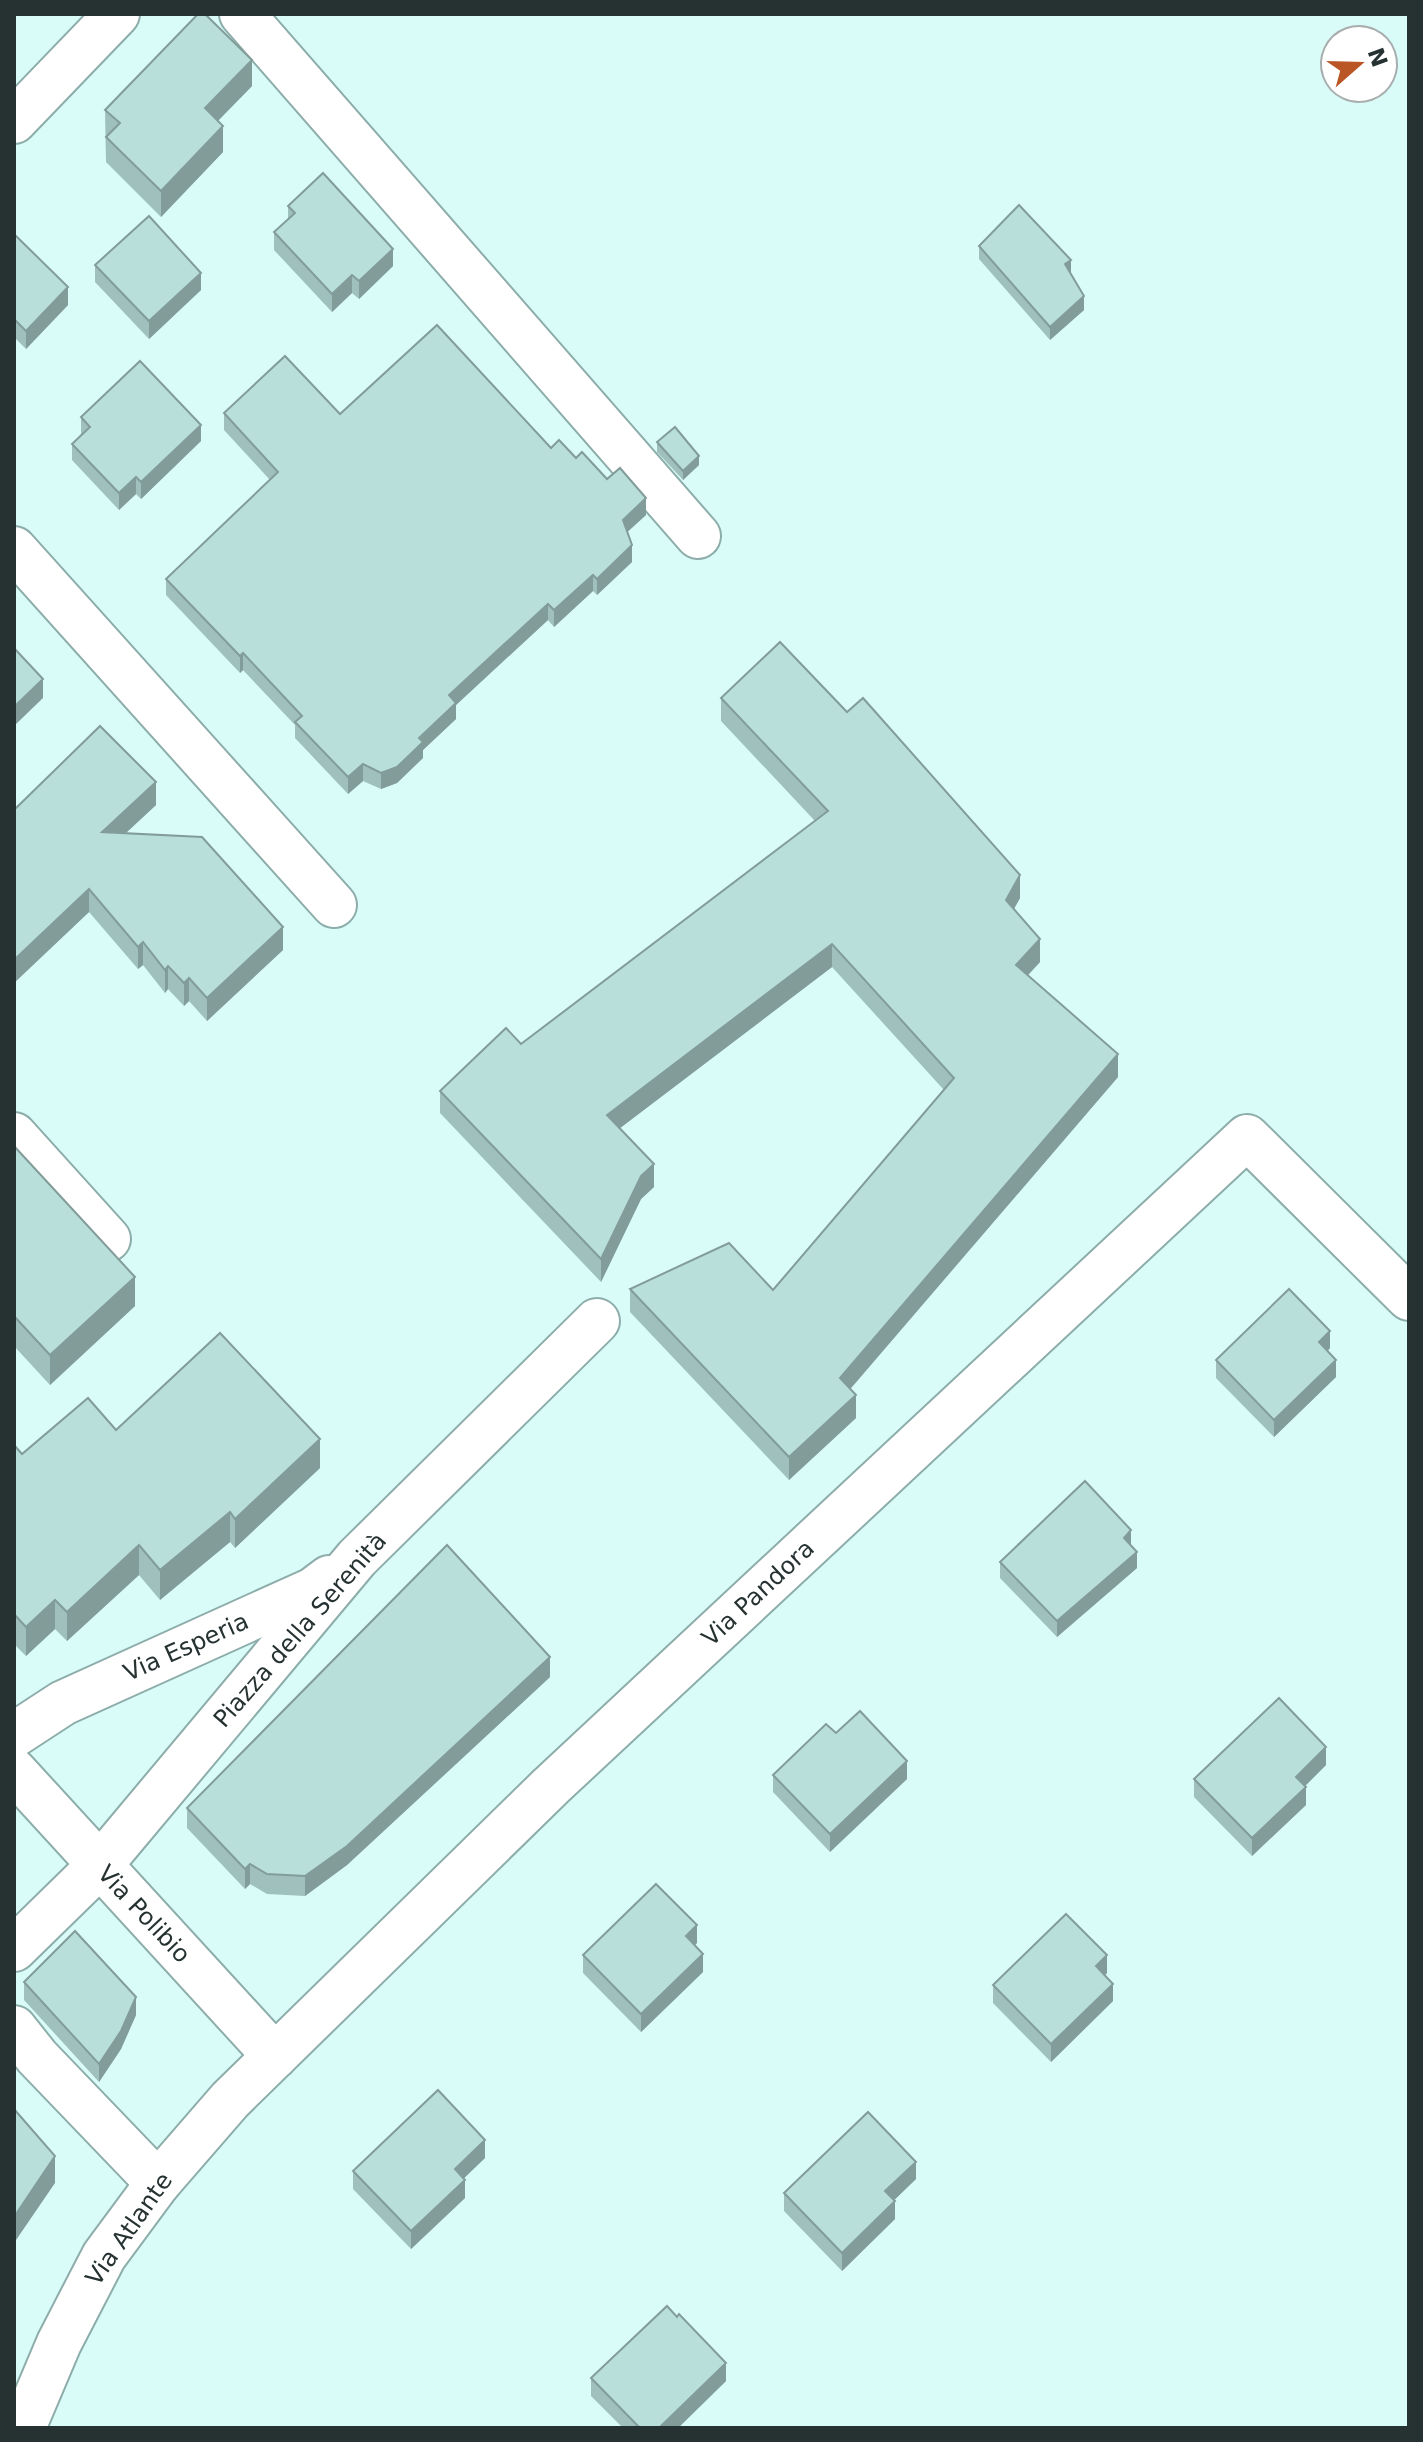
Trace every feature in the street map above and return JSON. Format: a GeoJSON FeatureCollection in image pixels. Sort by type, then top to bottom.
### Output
{"type":"FeatureCollection","features":[{"type":"Feature","properties":{"kind":"street"},"geometry":{"type":"LineString","coordinates":[[14,121],[117,14]]}},
{"type":"Feature","properties":{"kind":"street"},"geometry":{"type":"LineString","coordinates":[[242,14],[698,536]]}},
{"type":"Feature","properties":{"kind":"street"},"geometry":{"type":"LineString","coordinates":[[14,549],[334,905]]}},
{"type":"Feature","properties":{"kind":"street"},"geometry":{"type":"LineString","coordinates":[[14,1135],[108,1239]]}},
{"type":"Feature","properties":{"kind":"street","name":"Via Pandora"},"geometry":{"type":"LineString","coordinates":[[275,2056],[551,1786],[1247,1137],[1409,1298]]}},
{"type":"Feature","properties":{"kind":"street","name":"Piazza della Serenità"},"geometry":{"type":"LineString","coordinates":[[14,1949],[100,1865],[357,1558],[597,1321]]}},
{"type":"Feature","properties":{"kind":"street","name":"Via Esperia"},"geometry":{"type":"LineString","coordinates":[[14,1735],[63,1703],[313,1590],[357,1558]]}},
{"type":"Feature","properties":{"kind":"street","name":"Via Polibio"},"geometry":{"type":"LineString","coordinates":[[14,1771],[275,2056]]}},
{"type":"Feature","properties":{"kind":"street"},"geometry":{"type":"LineString","coordinates":[[14,2028],[37,2057],[158,2183]]}},
{"type":"Feature","properties":{"kind":"street","name":"Via Atlante"},"geometry":{"type":"LineString","coordinates":[[23,2428],[59,2343],[104,2256],[158,2183],[230,2100],[275,2056]]}},
{"type":"Feature","properties":{"kind":"building"},"geometry":{"type":"Polygon","coordinates":[[[198,14],[205,14],[252,60],[205,108],[223,126],[161,191],[106,137],[120,123],[105,110],[198,14]]]}},
{"type":"Feature","properties":{"kind":"building"},"geometry":{"type":"Polygon","coordinates":[[[323,173],[393,249],[359,281],[352,275],[332,294],[274,232],[295,213],[288,206],[323,173]]]}},
{"type":"Feature","properties":{"kind":"building"},"geometry":{"type":"Polygon","coordinates":[[[1019,205],[1071,260],[1065,264],[1084,296],[1050,327],[979,246],[1019,205]]]}},
{"type":"Feature","properties":{"kind":"building"},"geometry":{"type":"Polygon","coordinates":[[[149,216],[201,273],[149,321],[95,265],[149,216]]]}},
{"type":"Feature","properties":{"kind":"building"},"geometry":{"type":"Polygon","coordinates":[[[14,234],[68,287],[26,331],[14,319],[14,234]]]}},
{"type":"Feature","properties":{"kind":"building"},"geometry":{"type":"Polygon","coordinates":[[[437,325],[551,448],[559,440],[576,458],[582,452],[607,479],[620,468],[646,498],[623,520],[632,545],[597,579],[593,575],[554,610],[548,604],[449,695],[456,703],[419,738],[423,742],[397,767],[381,773],[363,764],[348,777],[295,722],[302,716],[243,653],[240,656],[166,579],[278,472],[224,413],[285,356],[340,414],[437,325]]]}},
{"type":"Feature","properties":{"kind":"building"},"geometry":{"type":"Polygon","coordinates":[[[140,361],[201,425],[141,482],[136,477],[119,493],[72,444],[90,427],[81,417],[140,361]]]}},
{"type":"Feature","properties":{"kind":"building"},"geometry":{"type":"Polygon","coordinates":[[[675,427],[699,456],[683,471],[657,442],[675,427]]]}},
{"type":"Feature","properties":{"kind":"building"},"geometry":{"type":"Polygon","coordinates":[[[780,642],[847,712],[863,698],[1020,875],[1006,900],[1040,939],[1016,965],[1118,1054],[840,1378],[856,1395],[789,1457],[630,1289],[729,1243],[773,1290],[954,1078],[832,944],[607,1115],[654,1164],[641,1176],[601,1259],[440,1091],[506,1028],[521,1044],[828,811],[721,698],[780,642]]]}},
{"type":"Feature","properties":{"kind":"building"},"geometry":{"type":"Polygon","coordinates":[[[14,648],[43,679],[14,707],[14,648]]]}},
{"type":"Feature","properties":{"kind":"building"},"geometry":{"type":"Polygon","coordinates":[[[100,726],[156,782],[102,832],[202,837],[283,927],[207,998],[189,978],[184,983],[168,966],[165,970],[143,942],[138,947],[89,889],[14,960],[14,810],[100,726]]]}},
{"type":"Feature","properties":{"kind":"building"},"geometry":{"type":"Polygon","coordinates":[[[14,1146],[135,1277],[50,1355],[14,1316],[14,1146]]]}},
{"type":"Feature","properties":{"kind":"building"},"geometry":{"type":"Polygon","coordinates":[[[1289,1289],[1330,1331],[1319,1342],[1336,1360],[1274,1420],[1216,1360],[1289,1289]]]}},
{"type":"Feature","properties":{"kind":"building"},"geometry":{"type":"Polygon","coordinates":[[[220,1333],[320,1439],[235,1519],[230,1512],[160,1570],[139,1545],[67,1612],[55,1600],[26,1627],[14,1614],[14,1445],[22,1454],[88,1398],[116,1430],[220,1333]]]}},
{"type":"Feature","properties":{"kind":"building"},"geometry":{"type":"Polygon","coordinates":[[[1085,1481],[1131,1530],[1124,1538],[1137,1552],[1057,1621],[1000,1562],[1085,1481]]]}},
{"type":"Feature","properties":{"kind":"building"},"geometry":{"type":"Polygon","coordinates":[[[447,1545],[550,1657],[347,1846],[305,1876],[267,1874],[250,1864],[245,1869],[187,1808],[447,1545]]]}},
{"type":"Feature","properties":{"kind":"building"},"geometry":{"type":"Polygon","coordinates":[[[1279,1698],[1326,1747],[1296,1777],[1306,1787],[1252,1838],[1194,1779],[1279,1698]]]}},
{"type":"Feature","properties":{"kind":"building"},"geometry":{"type":"Polygon","coordinates":[[[860,1711],[907,1761],[830,1834],[773,1775],[826,1724],[836,1733],[860,1711]]]}},
{"type":"Feature","properties":{"kind":"building"},"geometry":{"type":"Polygon","coordinates":[[[656,1884],[697,1925],[686,1936],[703,1954],[641,2014],[583,1955],[656,1884]]]}},
{"type":"Feature","properties":{"kind":"building"},"geometry":{"type":"Polygon","coordinates":[[[1066,1914],[1107,1955],[1096,1966],[1113,1984],[1051,2044],[993,1985],[1066,1914]]]}},
{"type":"Feature","properties":{"kind":"building"},"geometry":{"type":"Polygon","coordinates":[[[75,1931],[136,1997],[121,2031],[99,2064],[24,1982],[75,1931]]]}},
{"type":"Feature","properties":{"kind":"building"},"geometry":{"type":"Polygon","coordinates":[[[438,2090],[485,2140],[455,2169],[465,2180],[411,2231],[353,2171],[438,2090]]]}},
{"type":"Feature","properties":{"kind":"building"},"geometry":{"type":"Polygon","coordinates":[[[14,2109],[55,2156],[14,2217],[14,2109]]]}},
{"type":"Feature","properties":{"kind":"building"},"geometry":{"type":"Polygon","coordinates":[[[868,2112],[916,2162],[885,2191],[895,2201],[842,2253],[784,2193],[868,2112]]]}},
{"type":"Feature","properties":{"kind":"building"},"geometry":{"type":"Polygon","coordinates":[[[667,2306],[677,2317],[679,2314],[726,2363],[659,2428],[640,2428],[591,2378],[667,2306]]]}}]}
